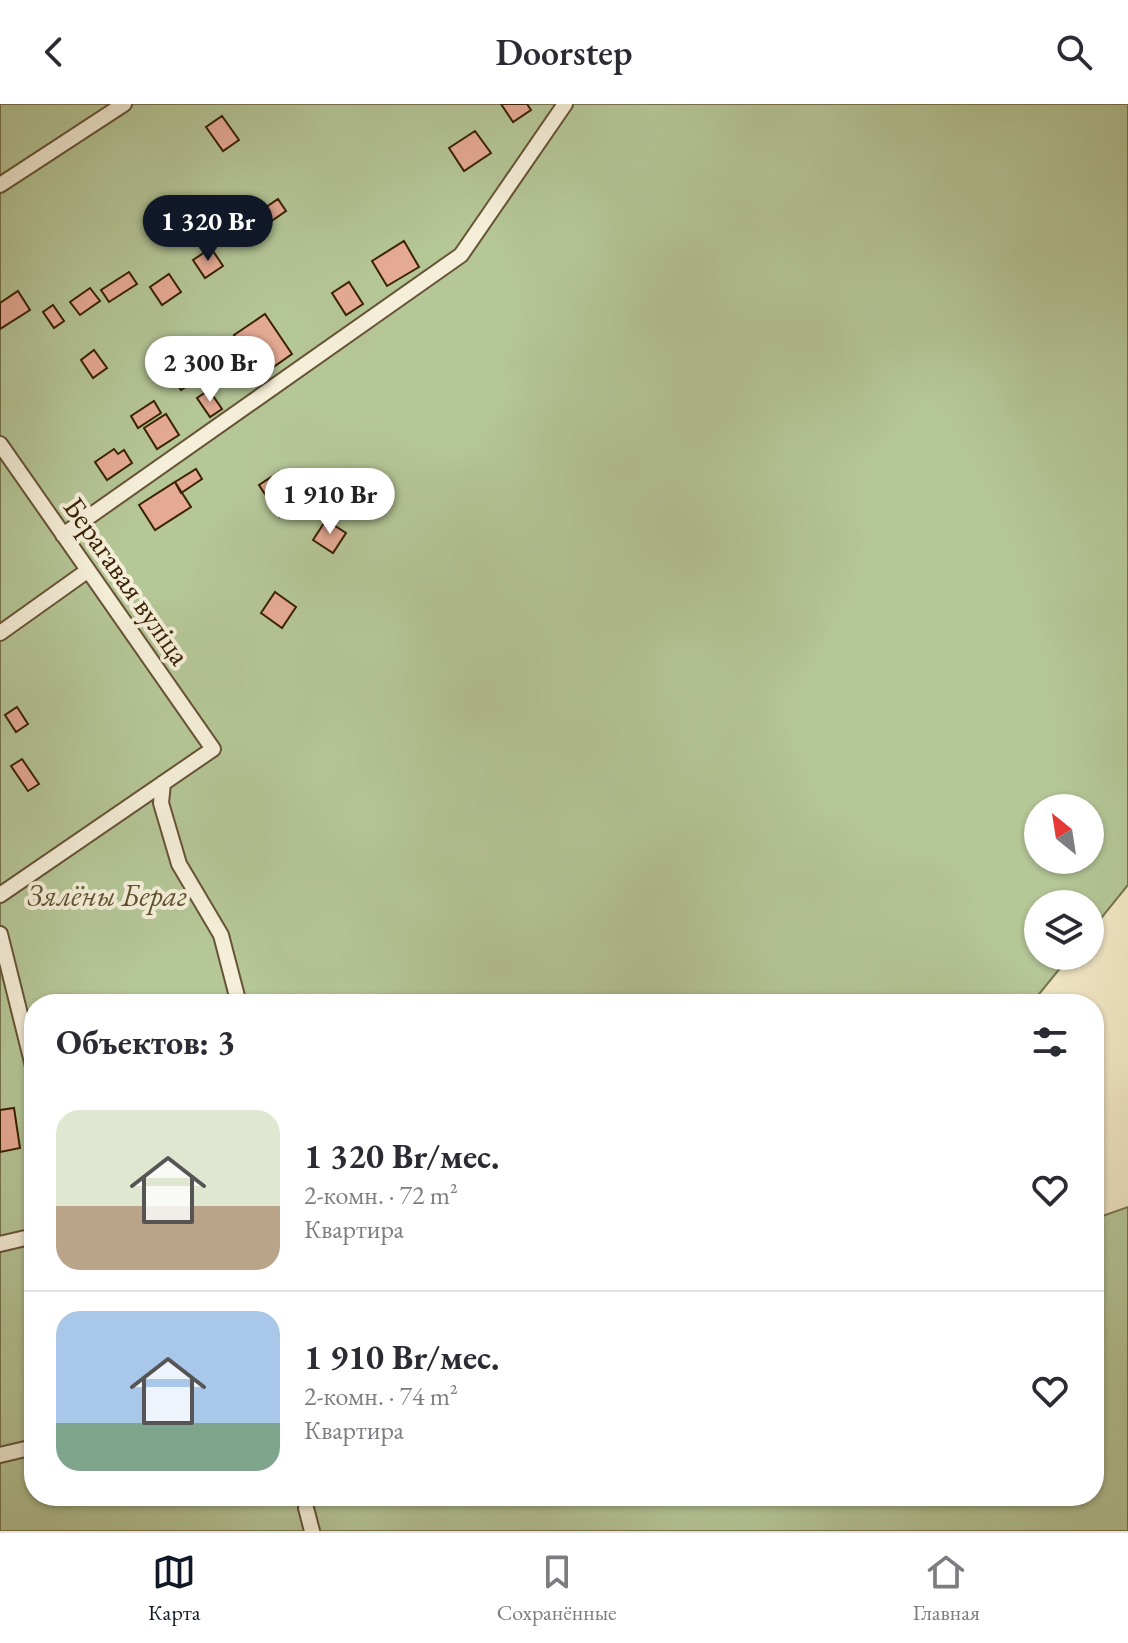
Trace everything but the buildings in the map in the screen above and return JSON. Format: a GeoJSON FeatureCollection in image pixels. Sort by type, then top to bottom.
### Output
{"type":"FeatureCollection","features":[{"type":"Feature","properties":{"kind":"lane"},"geometry":{"type":"LineString","coordinates":[[0,185],[124,104]]}},
{"type":"Feature","properties":{"kind":"lane"},"geometry":{"type":"LineString","coordinates":[[63,535],[461,255],[565,104]]}},
{"type":"Feature","properties":{"kind":"lane","name":"Берагавая вуліца"},"geometry":{"type":"LineString","coordinates":[[0,444],[213,749],[163,783]]}},
{"type":"Feature","properties":{"kind":"lane"},"geometry":{"type":"LineString","coordinates":[[0,633],[87,571]]}},
{"type":"Feature","properties":{"kind":"lane"},"geometry":{"type":"LineString","coordinates":[[0,895],[163,783]]}},
{"type":"Feature","properties":{"kind":"lane"},"geometry":{"type":"LineString","coordinates":[[163,783],[161,803],[179,864],[221,935],[236,994]]}},
{"type":"Feature","properties":{"kind":"lane"},"geometry":{"type":"LineString","coordinates":[[0,934],[24,1030]]}},
{"type":"Feature","properties":{"kind":"lane"},"geometry":{"type":"LineString","coordinates":[[0,1244],[24,1238]]}},
{"type":"Feature","properties":{"kind":"lane"},"geometry":{"type":"LineString","coordinates":[[0,1455],[24,1449]]}},
{"type":"Feature","properties":{"kind":"lane"},"geometry":{"type":"LineString","coordinates":[[306,1508],[312,1531]]}},
{"type":"Feature","properties":{"kind":"green space","name":"Зялёны Бераг"},"geometry":{"type":"Polygon","coordinates":[[[0,104],[1128,104],[1128,885],[1104,915],[1104,890],[1024,890],[1024,970],[1059,970],[1039,994],[24,994],[24,1506],[1104,1506],[1104,1215],[1128,1207],[1128,1531],[0,1531],[0,104]]]}}]}
